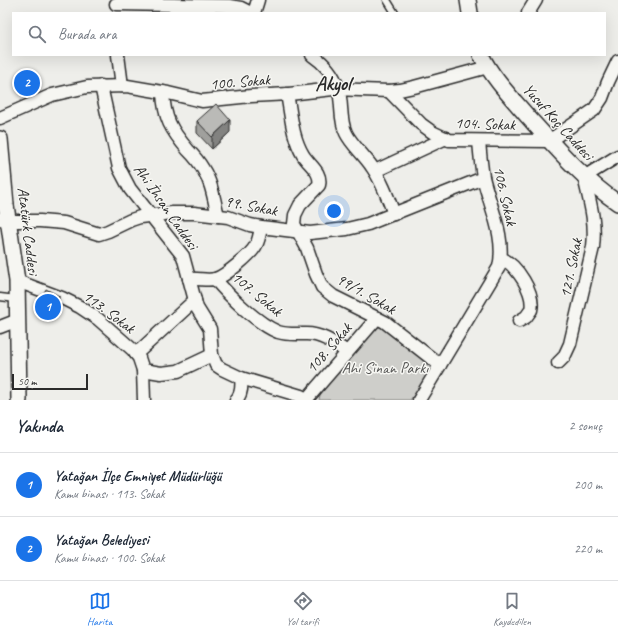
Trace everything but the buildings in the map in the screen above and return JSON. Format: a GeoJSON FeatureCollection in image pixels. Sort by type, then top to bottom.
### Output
{"type":"FeatureCollection","features":[{"type":"Feature","properties":{"kind":"street"},"geometry":{"type":"LineString","coordinates":[[253,12],[258,0]]}},
{"type":"Feature","properties":{"kind":"street"},"geometry":{"type":"LineString","coordinates":[[468,0],[470,12]]}},
{"type":"Feature","properties":{"kind":"street"},"geometry":{"type":"LineString","coordinates":[[529,12],[536,0]]}},
{"type":"Feature","properties":{"kind":"street"},"geometry":{"type":"LineString","coordinates":[[115,6],[229,6],[241,8],[251,12]]}},
{"type":"Feature","properties":{"kind":"street"},"geometry":{"type":"LineString","coordinates":[[118,56],[122,86]]}},
{"type":"Feature","properties":{"kind":"street"},"geometry":{"type":"LineString","coordinates":[[313,56],[329,71],[339,89],[345,132],[348,138],[375,171],[394,214]]}},
{"type":"Feature","properties":{"kind":"street","name":"100. Sokak"},"geometry":{"type":"LineString","coordinates":[[0,118],[52,95],[87,87],[101,86],[122,86],[162,92],[202,101],[339,89],[390,91],[414,87],[484,58]]}},
{"type":"Feature","properties":{"kind":"street","name":"Yusuf Koç Caddesi"},"geometry":{"type":"LineString","coordinates":[[484,58],[499,84],[549,141],[584,177],[618,203]]}},
{"type":"Feature","properties":{"kind":"street"},"geometry":{"type":"LineString","coordinates":[[549,141],[594,110],[602,98],[618,61]]}},
{"type":"Feature","properties":{"kind":"street","name":"Ahi İhsan Caddesi"},"geometry":{"type":"LineString","coordinates":[[101,86],[119,168],[130,189],[183,256],[197,308],[210,329],[212,355]]}},
{"type":"Feature","properties":{"kind":"street","name":"104. Sokak"},"geometry":{"type":"LineString","coordinates":[[390,91],[421,124],[432,132],[446,138],[462,141],[549,141]]}},
{"type":"Feature","properties":{"kind":"street"},"geometry":{"type":"LineString","coordinates":[[162,92],[163,107],[170,126],[179,139],[198,160],[209,179],[218,216]]}},
{"type":"Feature","properties":{"kind":"street"},"geometry":{"type":"LineString","coordinates":[[287,94],[297,142],[304,156],[318,172],[320,181],[319,185],[300,205],[295,215],[294,224],[298,232]]}},
{"type":"Feature","properties":{"kind":"street"},"geometry":{"type":"LineString","coordinates":[[375,171],[446,138]]}},
{"type":"Feature","properties":{"kind":"street","name":"106. Sokak"},"geometry":{"type":"LineString","coordinates":[[479,141],[483,178],[493,208],[501,258]]}},
{"type":"Feature","properties":{"kind":"street","name":"Atatürk Caddesi"},"geometry":{"type":"LineString","coordinates":[[0,149],[4,220],[18,299],[19,400]]}},
{"type":"Feature","properties":{"kind":"street"},"geometry":{"type":"LineString","coordinates":[[584,177],[618,156]]}},
{"type":"Feature","properties":{"kind":"street","name":"121. Sokak"},"geometry":{"type":"LineString","coordinates":[[558,363],[564,357],[570,344],[594,247],[594,220],[584,177]]}},
{"type":"Feature","properties":{"kind":"street","name":"99. Sokak"},"geometry":{"type":"LineString","coordinates":[[4,220],[64,223],[99,234],[131,220],[172,213],[194,213],[228,217],[250,225],[261,227],[310,233],[347,229],[368,224],[483,178]]}},
{"type":"Feature","properties":{"kind":"street"},"geometry":{"type":"LineString","coordinates":[[190,279],[215,279],[246,258],[258,241],[261,227]]}},
{"type":"Feature","properties":{"kind":"street","name":"99/1. Sokak"},"geometry":{"type":"LineString","coordinates":[[298,232],[307,248],[322,287],[333,296],[391,326],[440,365]]}},
{"type":"Feature","properties":{"kind":"street"},"geometry":{"type":"LineString","coordinates":[[419,400],[490,285],[499,267],[501,258],[510,262],[518,270],[531,300],[532,310],[526,317],[518,321]]}},
{"type":"Feature","properties":{"kind":"street","name":"107. Sokak"},"geometry":{"type":"LineString","coordinates":[[215,279],[238,303],[265,324],[287,334],[315,335],[325,338],[347,352]]}},
{"type":"Feature","properties":{"kind":"street","name":"113. Sokak"},"geometry":{"type":"LineString","coordinates":[[16,281],[80,307],[98,319],[136,354],[142,363],[144,400]]}},
{"type":"Feature","properties":{"kind":"street"},"geometry":{"type":"LineString","coordinates":[[136,354],[195,300]]}},
{"type":"Feature","properties":{"kind":"street","name":"108. Sokak"},"geometry":{"type":"LineString","coordinates":[[306,400],[376,318]]}},
{"type":"Feature","properties":{"kind":"street"},"geometry":{"type":"LineString","coordinates":[[0,327],[18,320]]}},
{"type":"Feature","properties":{"kind":"street"},"geometry":{"type":"LineString","coordinates":[[143,370],[161,373],[178,371],[212,355],[216,365],[222,369],[241,378],[301,396],[306,400]]}},
{"type":"Feature","properties":{"kind":"street"},"geometry":{"type":"LineString","coordinates":[[239,399],[241,391],[241,378]]}},
{"type":"Feature","properties":{"kind":"lane"},"geometry":{"type":"LineString","coordinates":[[387,0],[394,12]]}},
{"type":"Feature","properties":{"kind":"lane"},"geometry":{"type":"LineString","coordinates":[[0,297],[18,299]]}},
{"type":"Feature","properties":{"kind":"green space","name":"Ahi Sinan Parkı"},"geometry":{"type":"Polygon","coordinates":[[[382,323],[435,368],[410,400],[319,400],[321,390],[325,384],[382,323]]]}},
{"type":"Feature","properties":{"kind":"place","name":"Yatağan Belediyesi"},"geometry":{"type":"Point","coordinates":[27,83]}},
{"type":"Feature","properties":{"kind":"place","name":"Yatağan İlçe Emniyet Müdürlüğü"},"geometry":{"type":"Point","coordinates":[48,307]}},
{"type":"Feature","properties":{"kind":"district","name":"Akyol"},"geometry":{"type":"Point","coordinates":[333,83]}}]}
